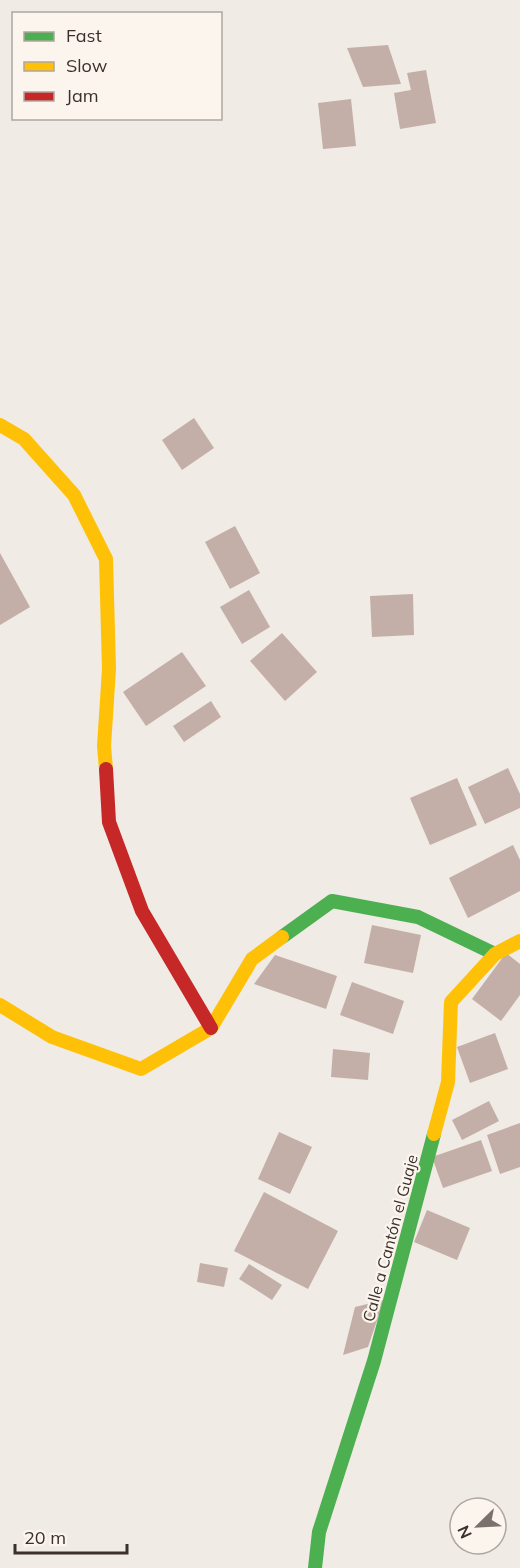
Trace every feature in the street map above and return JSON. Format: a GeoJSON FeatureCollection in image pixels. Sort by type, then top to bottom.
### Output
{"type":"FeatureCollection","features":[{"type":"Feature","properties":{"kind":"street"},"geometry":{"type":"LineString","coordinates":[[0,425],[24,439],[74,495],[106,559],[109,669],[104,746],[109,822],[142,911],[211,1028]]}},
{"type":"Feature","properties":{"kind":"street"},"geometry":{"type":"LineString","coordinates":[[0,1005],[52,1037],[141,1069],[211,1028],[252,959],[332,901],[418,917],[495,954]]}},
{"type":"Feature","properties":{"kind":"street","name":"Calle a Cantón el Guaje"},"geometry":{"type":"LineString","coordinates":[[315,1568],[319,1532],[374,1361],[448,1082],[451,1002],[495,954],[520,941]]}},
{"type":"Feature","properties":{"kind":"building"},"geometry":{"type":"Polygon","coordinates":[[[388,45],[401,84],[363,87],[347,48],[388,45]]]}},
{"type":"Feature","properties":{"kind":"building"},"geometry":{"type":"Polygon","coordinates":[[[426,70],[436,123],[400,129],[394,93],[411,90],[407,73],[426,70]]]}},
{"type":"Feature","properties":{"kind":"building"},"geometry":{"type":"Polygon","coordinates":[[[351,99],[356,146],[323,149],[318,103],[351,99]]]}},
{"type":"Feature","properties":{"kind":"building"},"geometry":{"type":"Polygon","coordinates":[[[194,418],[214,448],[182,470],[162,440],[194,418]]]}},
{"type":"Feature","properties":{"kind":"building"},"geometry":{"type":"Polygon","coordinates":[[[235,526],[260,573],[230,589],[205,542],[235,526]]]}},
{"type":"Feature","properties":{"kind":"building"},"geometry":{"type":"Polygon","coordinates":[[[0,553],[30,607],[0,625],[0,553]]]}},
{"type":"Feature","properties":{"kind":"building"},"geometry":{"type":"Polygon","coordinates":[[[249,590],[270,627],[242,644],[220,607],[249,590]]]}},
{"type":"Feature","properties":{"kind":"building"},"geometry":{"type":"Polygon","coordinates":[[[413,594],[414,635],[372,637],[370,596],[413,594]]]}},
{"type":"Feature","properties":{"kind":"building"},"geometry":{"type":"Polygon","coordinates":[[[282,633],[317,672],[285,701],[250,661],[282,633]]]}},
{"type":"Feature","properties":{"kind":"building"},"geometry":{"type":"Polygon","coordinates":[[[182,652],[206,686],[146,726],[123,692],[182,652]]]}},
{"type":"Feature","properties":{"kind":"building"},"geometry":{"type":"Polygon","coordinates":[[[211,701],[221,717],[184,742],[173,726],[211,701]]]}},
{"type":"Feature","properties":{"kind":"building"},"geometry":{"type":"Polygon","coordinates":[[[508,768],[520,794],[520,808],[485,824],[468,787],[508,768]]]}},
{"type":"Feature","properties":{"kind":"building"},"geometry":{"type":"Polygon","coordinates":[[[457,778],[477,825],[430,845],[410,798],[457,778]]]}},
{"type":"Feature","properties":{"kind":"building"},"geometry":{"type":"Polygon","coordinates":[[[513,845],[520,860],[520,891],[468,918],[449,878],[513,845]]]}},
{"type":"Feature","properties":{"kind":"building"},"geometry":{"type":"Polygon","coordinates":[[[372,925],[421,935],[413,973],[364,963],[372,925]]]}},
{"type":"Feature","properties":{"kind":"building"},"geometry":{"type":"Polygon","coordinates":[[[506,953],[520,964],[520,995],[501,1021],[472,999],[506,953]]]}},
{"type":"Feature","properties":{"kind":"building"},"geometry":{"type":"Polygon","coordinates":[[[275,955],[337,976],[326,1009],[254,984],[275,955]]]}},
{"type":"Feature","properties":{"kind":"building"},"geometry":{"type":"Polygon","coordinates":[[[352,982],[404,1001],[393,1034],[340,1015],[352,982]]]}},
{"type":"Feature","properties":{"kind":"building"},"geometry":{"type":"Polygon","coordinates":[[[495,1033],[508,1069],[470,1083],[457,1047],[495,1033]]]}},
{"type":"Feature","properties":{"kind":"building"},"geometry":{"type":"Polygon","coordinates":[[[333,1049],[370,1053],[368,1080],[331,1077],[333,1049]]]}},
{"type":"Feature","properties":{"kind":"building"},"geometry":{"type":"Polygon","coordinates":[[[489,1101],[499,1121],[462,1140],[452,1120],[489,1101]]]}},
{"type":"Feature","properties":{"kind":"building"},"geometry":{"type":"Polygon","coordinates":[[[520,1123],[520,1167],[500,1174],[487,1135],[520,1123]]]}},
{"type":"Feature","properties":{"kind":"building"},"geometry":{"type":"Polygon","coordinates":[[[279,1132],[312,1147],[290,1194],[258,1179],[279,1132]]]}},
{"type":"Feature","properties":{"kind":"building"},"geometry":{"type":"Polygon","coordinates":[[[481,1140],[492,1171],[443,1188],[432,1157],[481,1140]]]}},
{"type":"Feature","properties":{"kind":"building"},"geometry":{"type":"Polygon","coordinates":[[[264,1192],[338,1231],[308,1289],[234,1251],[264,1192]]]}},
{"type":"Feature","properties":{"kind":"building"},"geometry":{"type":"Polygon","coordinates":[[[427,1210],[470,1228],[457,1260],[414,1242],[427,1210]]]}},
{"type":"Feature","properties":{"kind":"building"},"geometry":{"type":"Polygon","coordinates":[[[200,1263],[228,1268],[224,1287],[197,1282],[200,1263]]]}},
{"type":"Feature","properties":{"kind":"building"},"geometry":{"type":"Polygon","coordinates":[[[249,1264],[282,1285],[272,1300],[239,1279],[249,1264]]]}},
{"type":"Feature","properties":{"kind":"building"},"geometry":{"type":"Polygon","coordinates":[[[384,1300],[368,1347],[343,1355],[355,1307],[384,1300]]]}},
{"type":"Feature","properties":{"kind":"traffic: fast"},"geometry":{"type":"LineString","coordinates":[[282,937],[332,901],[418,917],[495,954]]}},
{"type":"Feature","properties":{"kind":"traffic: fast"},"geometry":{"type":"LineString","coordinates":[[315,1568],[319,1532],[374,1361],[434,1134]]}},
{"type":"Feature","properties":{"kind":"traffic: slow"},"geometry":{"type":"LineString","coordinates":[[0,425],[24,439],[74,495],[106,559],[109,669],[104,746],[106,769]]}},
{"type":"Feature","properties":{"kind":"traffic: slow"},"geometry":{"type":"LineString","coordinates":[[0,1005],[52,1037],[141,1069],[211,1028],[252,959],[282,937]]}},
{"type":"Feature","properties":{"kind":"traffic: slow"},"geometry":{"type":"LineString","coordinates":[[434,1134],[448,1082],[451,1002],[495,954],[520,941]]}},
{"type":"Feature","properties":{"kind":"traffic: jam"},"geometry":{"type":"LineString","coordinates":[[106,769],[109,822],[142,911],[211,1028]]}}]}
